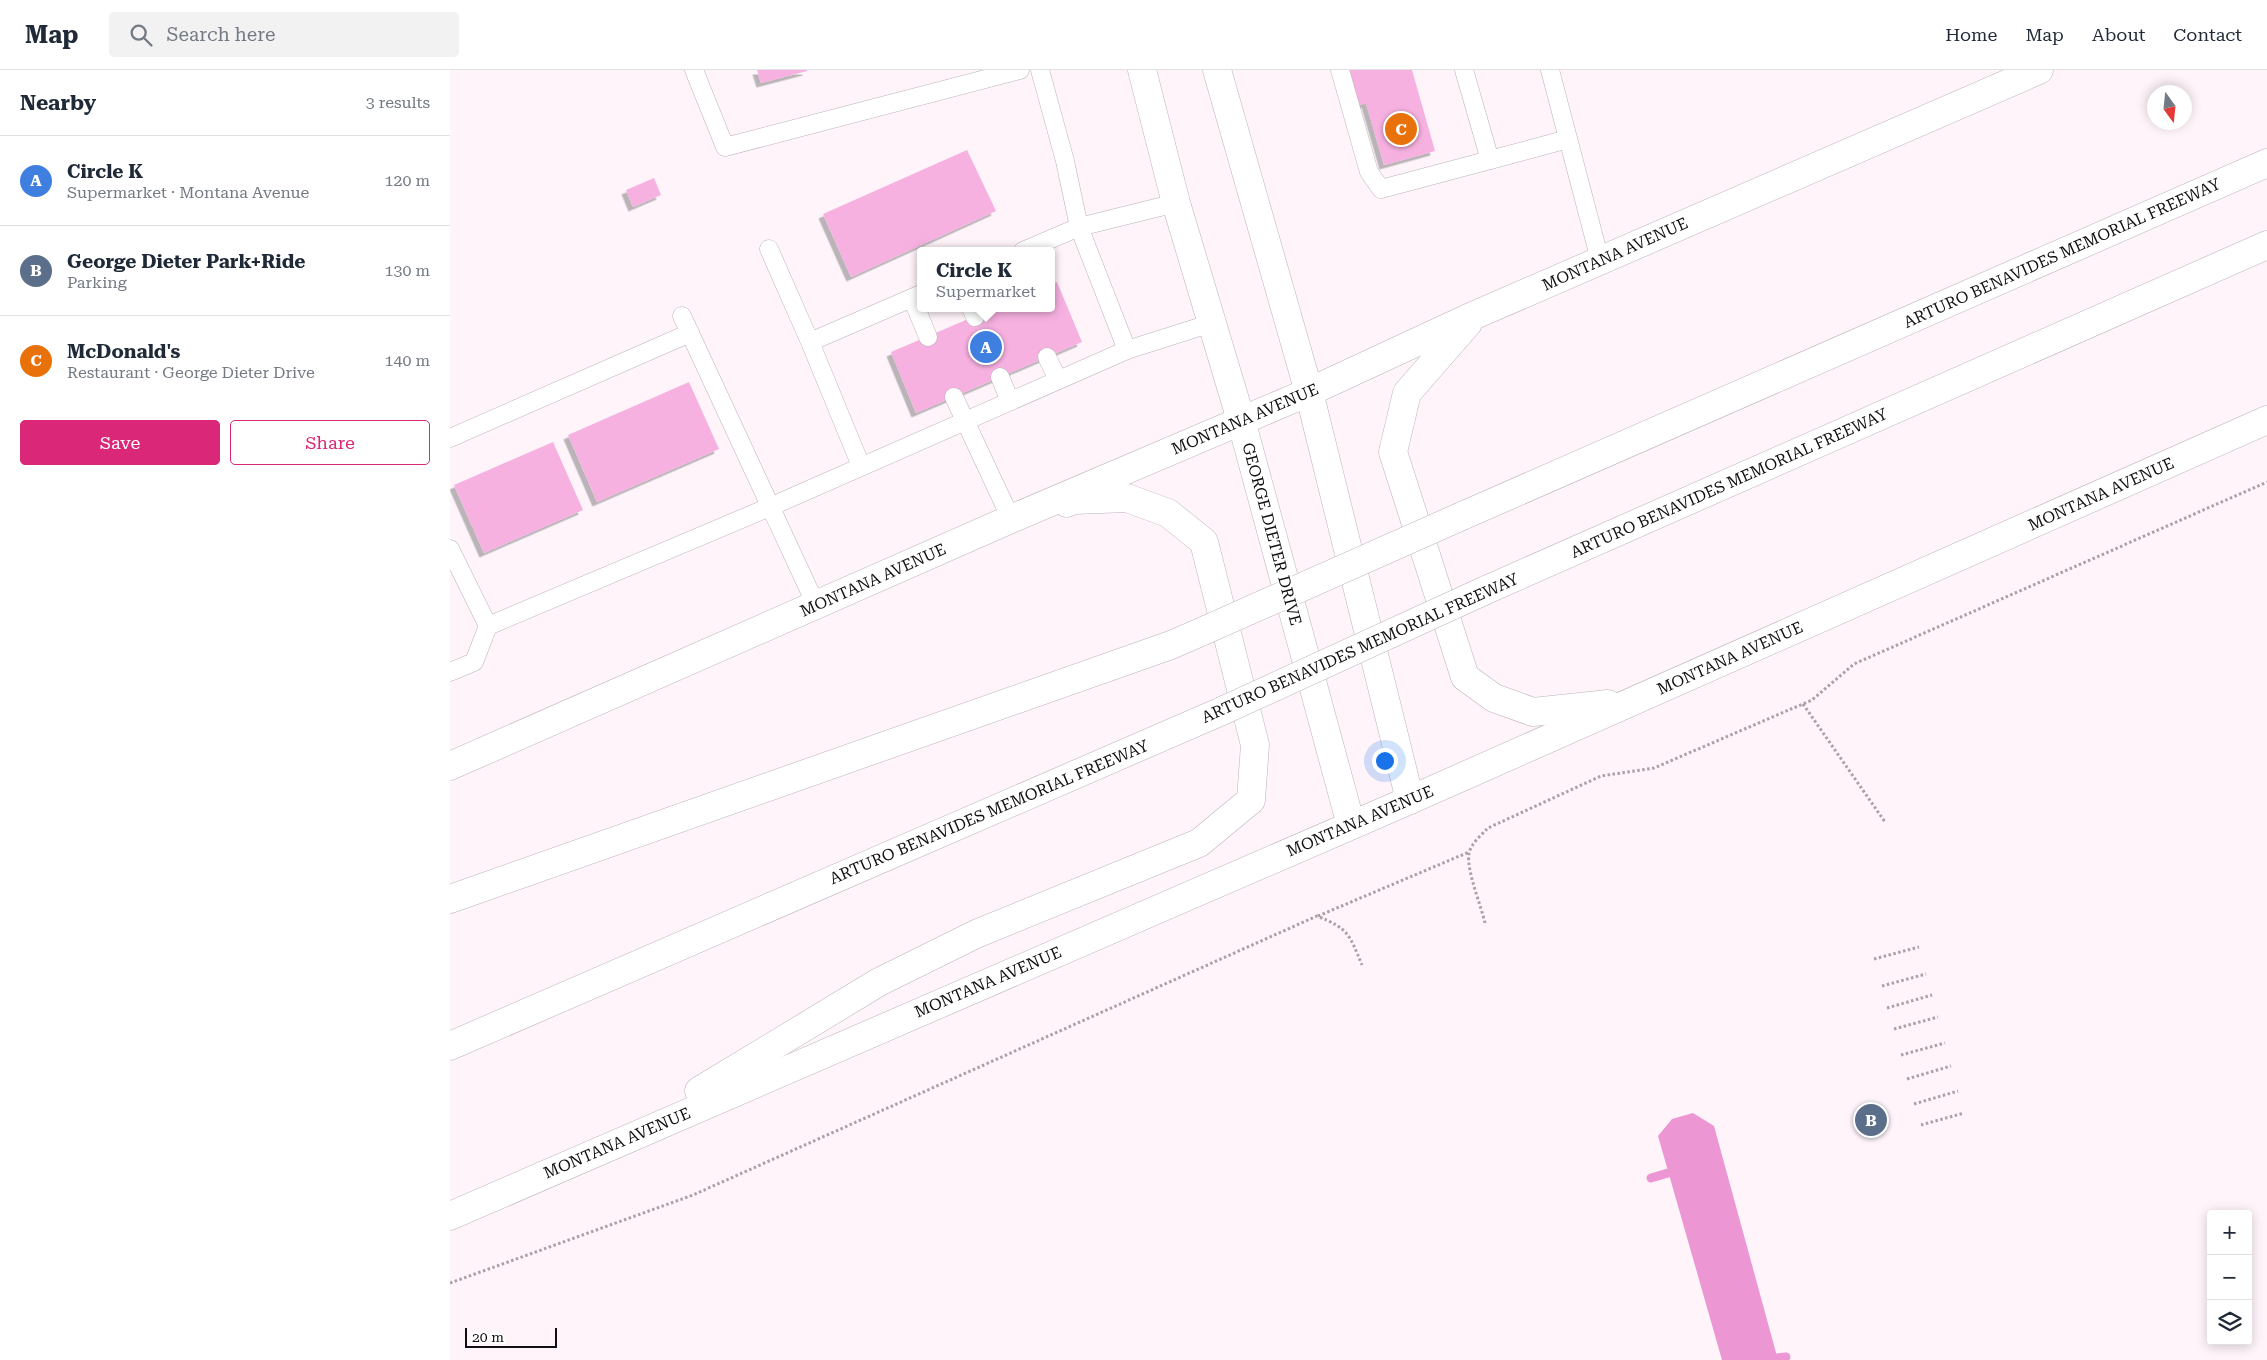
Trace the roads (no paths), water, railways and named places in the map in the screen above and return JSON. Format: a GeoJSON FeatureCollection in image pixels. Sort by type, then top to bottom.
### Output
{"type":"FeatureCollection","features":[{"type":"Feature","properties":{"kind":"main road","name":"GEORGE DIETER DRIVE"},"geometry":{"type":"LineString","coordinates":[[1142,70],[1176,203],[1241,420],[1351,825]]}},
{"type":"Feature","properties":{"kind":"main road"},"geometry":{"type":"LineString","coordinates":[[1217,70],[1309,392],[1410,800]]}},
{"type":"Feature","properties":{"kind":"main road","name":"MONTANA AVENUE"},"geometry":{"type":"LineString","coordinates":[[450,766],[1010,519],[1309,392],[1476,314],[2039,70]]}},
{"type":"Feature","properties":{"kind":"main road","name":"ARTURO BENAVIDES MEMORIAL FREEWAY"},"geometry":{"type":"LineString","coordinates":[[450,899],[774,783],[1171,645],[2267,163]]}},
{"type":"Feature","properties":{"kind":"main road","name":"ARTURO BENAVIDES MEMORIAL FREEWAY"},"geometry":{"type":"LineString","coordinates":[[450,1046],[1222,711],[1486,590],[2267,244]]}},
{"type":"Feature","properties":{"kind":"main road"},"geometry":{"type":"LineString","coordinates":[[1476,314],[1406,393],[1393,452],[1466,677],[1494,698],[1533,712],[1633,701]]}},
{"type":"Feature","properties":{"kind":"main road","name":"MONTANA AVENUE"},"geometry":{"type":"LineString","coordinates":[[450,1216],[1410,800],[2267,420]]}},
{"type":"Feature","properties":{"kind":"main road"},"geometry":{"type":"LineString","coordinates":[[541,1176],[726,1076],[879,982],[976,934],[1199,843],[1251,800],[1255,745],[1204,542],[1168,513],[1127,498],[1074,500],[1010,519]]}},
{"type":"Feature","properties":{"kind":"lane"},"geometry":{"type":"LineString","coordinates":[[694,70],[725,147],[1020,70]]}},
{"type":"Feature","properties":{"kind":"lane"},"geometry":{"type":"LineString","coordinates":[[1040,70],[1065,161],[1079,227],[1127,350]]}},
{"type":"Feature","properties":{"kind":"lane"},"geometry":{"type":"LineString","coordinates":[[1340,70],[1369,172],[1381,189],[1568,139]]}},
{"type":"Feature","properties":{"kind":"lane"},"geometry":{"type":"LineString","coordinates":[[1464,70],[1490,160]]}},
{"type":"Feature","properties":{"kind":"lane"},"geometry":{"type":"LineString","coordinates":[[1550,70],[1600,260]]}},
{"type":"Feature","properties":{"kind":"lane"},"geometry":{"type":"LineString","coordinates":[[1032,247],[1079,227],[1176,203]]}},
{"type":"Feature","properties":{"kind":"lane"},"geometry":{"type":"LineString","coordinates":[[769,249],[861,466]]}},
{"type":"Feature","properties":{"kind":"lane"},"geometry":{"type":"LineString","coordinates":[[810,342],[916,296]]}},
{"type":"Feature","properties":{"kind":"lane"},"geometry":{"type":"LineString","coordinates":[[921,312],[928,336]]}},
{"type":"Feature","properties":{"kind":"lane"},"geometry":{"type":"LineString","coordinates":[[682,316],[772,506],[816,605]]}},
{"type":"Feature","properties":{"kind":"lane"},"geometry":{"type":"LineString","coordinates":[[450,672],[474,662],[488,626],[772,506],[1127,350],[1212,323]]}},
{"type":"Feature","properties":{"kind":"lane"},"geometry":{"type":"LineString","coordinates":[[450,438],[690,333]]}},
{"type":"Feature","properties":{"kind":"lane"},"geometry":{"type":"LineString","coordinates":[[1047,357],[1058,380]]}},
{"type":"Feature","properties":{"kind":"lane"},"geometry":{"type":"LineString","coordinates":[[1000,377],[1010,400]]}},
{"type":"Feature","properties":{"kind":"lane"},"geometry":{"type":"LineString","coordinates":[[954,396],[1010,519]]}},
{"type":"Feature","properties":{"kind":"lane"},"geometry":{"type":"LineString","coordinates":[[450,549],[488,626]]}},
{"type":"Feature","properties":{"kind":"waterway"},"geometry":{"type":"LineString","coordinates":[[1651,1178],[1668,1173]]}},
{"type":"Feature","properties":{"kind":"waterway"},"geometry":{"type":"LineString","coordinates":[[1777,1358],[1786,1357]]}},
{"type":"Feature","properties":{"kind":"place","name":"McDonald's"},"geometry":{"type":"Point","coordinates":[1401,129]}},
{"type":"Feature","properties":{"kind":"place","name":"Circle K"},"geometry":{"type":"Point","coordinates":[986,347]}},
{"type":"Feature","properties":{"kind":"place","name":"George Dieter Park+Ride"},"geometry":{"type":"Point","coordinates":[1871,1120]}}]}
